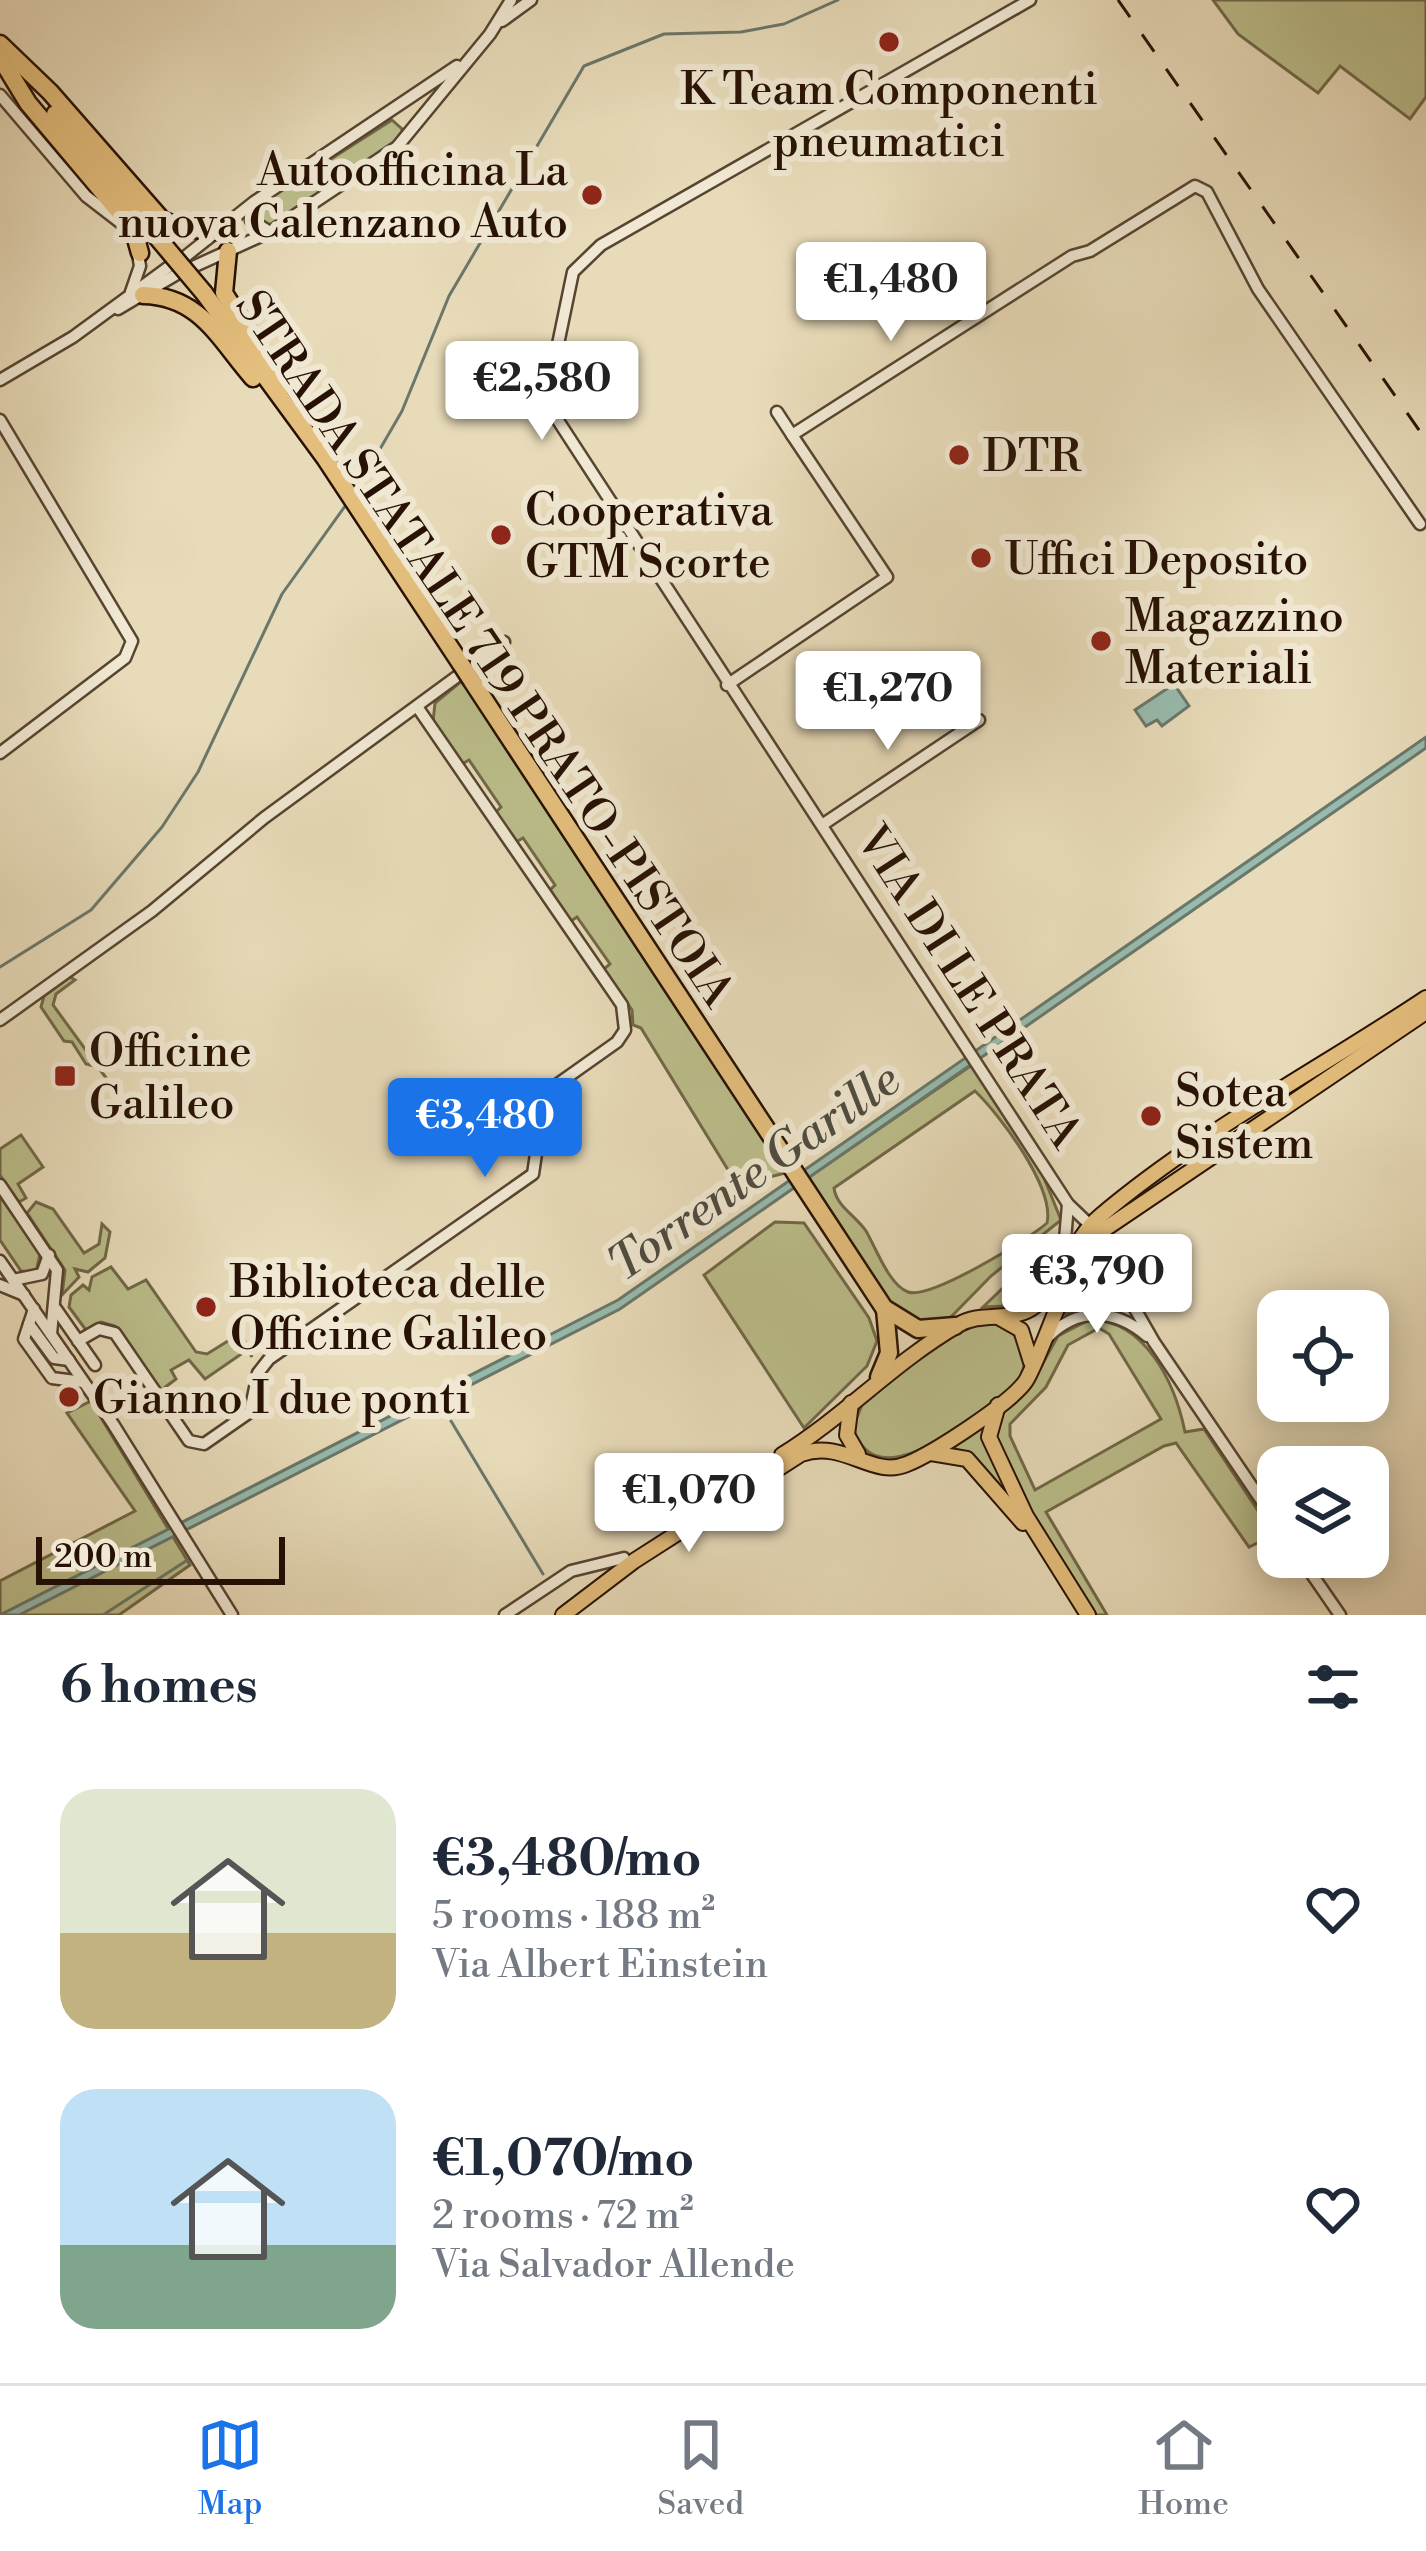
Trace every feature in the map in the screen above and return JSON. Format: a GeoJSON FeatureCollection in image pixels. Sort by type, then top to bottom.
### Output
{"type":"FeatureCollection","features":[{"type":"Feature","properties":{"kind":"highway","name":"STRADA STATALE 719 PRATO-PISTOIA"},"geometry":{"type":"LineString","coordinates":[[0,50],[204,293],[323,456],[884,1308]]}},
{"type":"Feature","properties":{"kind":"highway"},"geometry":{"type":"LineString","coordinates":[[0,50],[50,92],[162,220],[181,228],[218,231]]}},
{"type":"Feature","properties":{"kind":"highway"},"geometry":{"type":"LineString","coordinates":[[0,50],[28,103],[133,228],[140,253]]}},
{"type":"Feature","properties":{"kind":"highway"},"geometry":{"type":"LineString","coordinates":[[228,251],[224,293],[323,456]]}},
{"type":"Feature","properties":{"kind":"highway"},"geometry":{"type":"LineString","coordinates":[[137,294],[167,296],[204,316],[323,456]]}},
{"type":"Feature","properties":{"kind":"highway"},"geometry":{"type":"LineString","coordinates":[[884,1308],[918,1329],[955,1326]]}},
{"type":"Feature","properties":{"kind":"highway"},"geometry":{"type":"LineString","coordinates":[[879,1377],[889,1353],[884,1308]]}},
{"type":"Feature","properties":{"kind":"main road"},"geometry":{"type":"LineString","coordinates":[[997,1317],[1037,1305],[1063,1264],[1092,1232],[1160,1171],[1426,998]]}},
{"type":"Feature","properties":{"kind":"main road"},"geometry":{"type":"LineString","coordinates":[[563,1615],[634,1561],[789,1460],[834,1448],[890,1468],[921,1456],[998,1406],[1017,1392],[1031,1367],[1092,1232],[1426,1012]]}},
{"type":"Feature","properties":{"kind":"main road"},"geometry":{"type":"LineString","coordinates":[[551,1615],[624,1558],[818,1432],[879,1377],[955,1326],[983,1316],[1011,1322],[1029,1340],[1031,1367]]}},
{"type":"Feature","properties":{"kind":"main road"},"geometry":{"type":"LineString","coordinates":[[851,1403],[847,1435],[862,1458]]}},
{"type":"Feature","properties":{"kind":"main road"},"geometry":{"type":"LineString","coordinates":[[998,1406],[989,1437],[1044,1547],[1088,1615]]}},
{"type":"Feature","properties":{"kind":"main road"},"geometry":{"type":"LineString","coordinates":[[921,1456],[946,1452],[967,1459],[1044,1547]]}},
{"type":"Feature","properties":{"kind":"street"},"geometry":{"type":"LineString","coordinates":[[474,53],[254,202],[190,261],[270,232],[407,136],[499,23],[511,0]]}},
{"type":"Feature","properties":{"kind":"street"},"geometry":{"type":"LineString","coordinates":[[499,23],[531,0]]}},
{"type":"Feature","properties":{"kind":"street","name":"VIA DI LE PRATA"},"geometry":{"type":"LineString","coordinates":[[1030,0],[601,245],[573,272],[546,402],[1068,1204],[1092,1232],[1154,1342],[1257,1494]]}},
{"type":"Feature","properties":{"kind":"street"},"geometry":{"type":"LineString","coordinates":[[0,95],[86,196],[128,231],[140,253],[137,294]]}},
{"type":"Feature","properties":{"kind":"street"},"geometry":{"type":"LineString","coordinates":[[385,116],[398,119],[407,136]]}},
{"type":"Feature","properties":{"kind":"street"},"geometry":{"type":"LineString","coordinates":[[792,435],[1072,256],[1090,251],[1196,186],[1207,192],[1258,289],[1420,524]]}},
{"type":"Feature","properties":{"kind":"street"},"geometry":{"type":"LineString","coordinates":[[254,202],[251,220],[270,232]]}},
{"type":"Feature","properties":{"kind":"street"},"geometry":{"type":"LineString","coordinates":[[0,380],[174,270]]}},
{"type":"Feature","properties":{"kind":"street"},"geometry":{"type":"LineString","coordinates":[[728,685],[887,577],[777,412]]}},
{"type":"Feature","properties":{"kind":"street"},"geometry":{"type":"LineString","coordinates":[[0,420],[132,641],[125,658],[0,753]]}},
{"type":"Feature","properties":{"kind":"street"},"geometry":{"type":"LineString","coordinates":[[0,1020],[152,911],[265,818],[504,642]]}},
{"type":"Feature","properties":{"kind":"street"},"geometry":{"type":"LineString","coordinates":[[78,1341],[99,1329],[115,1333],[189,1441],[204,1444],[250,1412],[258,1373],[269,1359],[533,1174],[545,1093],[617,1042],[625,1030],[626,1010],[418,708]]}},
{"type":"Feature","properties":{"kind":"street"},"geometry":{"type":"LineString","coordinates":[[822,825],[979,720]]}},
{"type":"Feature","properties":{"kind":"street"},"geometry":{"type":"LineString","coordinates":[[0,1185],[49,1255],[58,1276],[51,1334]]}},
{"type":"Feature","properties":{"kind":"street","name":"VIA DI LE PRATA"},"geometry":{"type":"LineString","coordinates":[[1063,1264],[1068,1204]]}},
{"type":"Feature","properties":{"kind":"street"},"geometry":{"type":"LineString","coordinates":[[6,1282],[42,1274],[49,1255]]}},
{"type":"Feature","properties":{"kind":"street"},"geometry":{"type":"LineString","coordinates":[[0,1261],[6,1282],[24,1295],[84,1382],[232,1615]]}},
{"type":"Feature","properties":{"kind":"street"},"geometry":{"type":"LineString","coordinates":[[1040,1345],[1070,1320],[1119,1310],[1127,1297]]}},
{"type":"Feature","properties":{"kind":"street"},"geometry":{"type":"LineString","coordinates":[[55,1307],[95,1365]]}},
{"type":"Feature","properties":{"kind":"street"},"geometry":{"type":"LineString","coordinates":[[34,1309],[25,1339],[52,1378],[84,1382]]}},
{"type":"Feature","properties":{"kind":"street"},"geometry":{"type":"LineString","coordinates":[[1104,1314],[1126,1321],[1154,1342]]}},
{"type":"Feature","properties":{"kind":"street"},"geometry":{"type":"LineString","coordinates":[[29,1324],[54,1358],[69,1360]]}},
{"type":"Feature","properties":{"kind":"street"},"geometry":{"type":"LineString","coordinates":[[505,1615],[571,1571],[624,1558]]}},
{"type":"Feature","properties":{"kind":"street"},"geometry":{"type":"LineString","coordinates":[[1314,1578],[1340,1615]]}},
{"type":"Feature","properties":{"kind":"green space"},"geometry":{"type":"Polygon","coordinates":[[[1213,0],[1426,0],[1426,97],[1410,119],[1340,66],[1318,93],[1238,34],[1213,0]]]}},
{"type":"Feature","properties":{"kind":"green space"},"geometry":{"type":"Polygon","coordinates":[[[392,120],[402,129],[402,138],[273,225],[258,223],[254,208],[392,120]]]}},
{"type":"Feature","properties":{"kind":"green space"},"geometry":{"type":"Polygon","coordinates":[[[463,680],[785,1173],[747,1183],[733,1178],[641,1028],[633,1025],[632,1010],[604,969],[610,964],[577,917],[571,921],[550,890],[555,885],[523,838],[516,842],[496,812],[501,807],[469,760],[462,764],[433,722],[435,703],[463,680]]]}},
{"type":"Feature","properties":{"kind":"green space"},"geometry":{"type":"Polygon","coordinates":[[[70,977],[75,980],[56,994],[53,1005],[123,1101],[98,1067],[86,1064],[72,1042],[64,1041],[41,1007],[44,996],[70,977]]]}},
{"type":"Feature","properties":{"kind":"green space"},"geometry":{"type":"Polygon","coordinates":[[[972,1065],[1038,1163],[1061,1220],[991,1276],[946,1322],[924,1324],[892,1307],[806,1179],[972,1065]],[[975,1091],[834,1188],[842,1206],[866,1231],[889,1274],[908,1292],[957,1278],[1047,1223],[1043,1191],[1034,1172],[975,1091]]]}},
{"type":"Feature","properties":{"kind":"green space"},"geometry":{"type":"Polygon","coordinates":[[[21,1135],[43,1167],[18,1184],[26,1198],[19,1202],[0,1175],[0,1149],[21,1135]]]}},
{"type":"Feature","properties":{"kind":"green space"},"geometry":{"type":"Polygon","coordinates":[[[0,1196],[40,1254],[36,1272],[21,1271],[0,1240],[0,1196]]]}},
{"type":"Feature","properties":{"kind":"green space"},"geometry":{"type":"Polygon","coordinates":[[[36,1202],[53,1209],[84,1253],[99,1244],[102,1224],[110,1232],[105,1258],[88,1272],[75,1269],[79,1277],[62,1295],[65,1270],[27,1213],[36,1202]]]}},
{"type":"Feature","properties":{"kind":"green space"},"geometry":{"type":"Polygon","coordinates":[[[775,1222],[804,1223],[869,1318],[877,1341],[867,1366],[804,1428],[704,1275],[775,1222]]]}},
{"type":"Feature","properties":{"kind":"green space"},"geometry":{"type":"Polygon","coordinates":[[[1058,1243],[1045,1287],[1029,1305],[983,1307],[1029,1263],[1058,1243]]]}},
{"type":"Feature","properties":{"kind":"green space"},"geometry":{"type":"Polygon","coordinates":[[[1095,1251],[1122,1299],[1114,1308],[1062,1314],[1095,1251]]]}},
{"type":"Feature","properties":{"kind":"green space"},"geometry":{"type":"Polygon","coordinates":[[[111,1267],[128,1289],[146,1280],[196,1352],[207,1354],[241,1333],[252,1357],[247,1350],[205,1379],[189,1360],[171,1370],[176,1379],[160,1391],[115,1326],[101,1322],[86,1330],[69,1307],[71,1295],[83,1285],[89,1290],[92,1277],[111,1267]]]}},
{"type":"Feature","properties":{"kind":"green space"},"geometry":{"type":"Polygon","coordinates":[[[1089,1320],[1126,1330],[1165,1375],[1185,1432],[1204,1429],[1257,1509],[1257,1543],[1249,1547],[1176,1443],[1164,1446],[1046,1512],[1107,1615],[1096,1615],[1029,1513],[995,1443],[999,1413],[1028,1390],[1058,1336],[1089,1320]],[[1099,1328],[1068,1345],[1046,1387],[1010,1424],[1010,1436],[1035,1490],[1161,1419],[1109,1334],[1099,1328]]]}},
{"type":"Feature","properties":{"kind":"green space"},"geometry":{"type":"Polygon","coordinates":[[[988,1321],[1009,1330],[1021,1345],[1024,1364],[1015,1386],[928,1446],[883,1457],[865,1449],[853,1427],[866,1395],[970,1325],[988,1321]]]}},
{"type":"Feature","properties":{"kind":"green space"},"geometry":{"type":"Polygon","coordinates":[[[91,1401],[190,1565],[119,1615],[0,1615],[0,1581],[135,1511],[67,1413],[91,1401]]]}},
{"type":"Feature","properties":{"kind":"green space"},"geometry":{"type":"Polygon","coordinates":[[[987,1421],[1024,1518],[963,1452],[949,1446],[987,1421]]]}},
{"type":"Feature","properties":{"kind":"water"},"geometry":{"type":"Polygon","coordinates":[[[1174,684],[1189,706],[1162,726],[1157,720],[1146,726],[1135,710],[1174,684]]]}},
{"type":"Feature","properties":{"kind":"water"},"geometry":{"type":"Polygon","coordinates":[[[1426,737],[1426,748],[620,1309],[19,1615],[0,1615],[618,1300],[1426,737]]]}},
{"type":"Feature","properties":{"kind":"waterway"},"geometry":{"type":"LineString","coordinates":[[354,494],[402,411],[449,296],[584,66],[664,34],[741,32],[784,24],[838,0]]}},
{"type":"Feature","properties":{"kind":"waterway"},"geometry":{"type":"LineString","coordinates":[[0,967],[91,910],[162,827],[198,772],[282,594],[348,502]]}},
{"type":"Feature","properties":{"kind":"waterway"},"geometry":{"type":"LineString","coordinates":[[451,1421],[543,1574]]}},
{"type":"Feature","properties":{"kind":"waterway"},"geometry":{"type":"LineString","coordinates":[[103,1615],[189,1559]]}},
{"type":"Feature","properties":{"kind":"railway"},"geometry":{"type":"LineString","coordinates":[[1118,0],[1426,440]]}},
{"type":"Feature","properties":{"kind":"place","name":"K Team Componenti pneumatici"},"geometry":{"type":"Point","coordinates":[889,42]}},
{"type":"Feature","properties":{"kind":"place","name":"Autoofficina La nuova Calenzano Auto"},"geometry":{"type":"Point","coordinates":[592,195]}},
{"type":"Feature","properties":{"kind":"place","name":"DTR"},"geometry":{"type":"Point","coordinates":[959,455]}},
{"type":"Feature","properties":{"kind":"place","name":"Cooperativa GTM Scorte"},"geometry":{"type":"Point","coordinates":[501,535]}},
{"type":"Feature","properties":{"kind":"place","name":"Uffici Deposito"},"geometry":{"type":"Point","coordinates":[981,558]}},
{"type":"Feature","properties":{"kind":"place","name":"Magazzino Materiali"},"geometry":{"type":"Point","coordinates":[1101,641]}},
{"type":"Feature","properties":{"kind":"place","name":"Officine Galileo"},"geometry":{"type":"Point","coordinates":[65,1076]}},
{"type":"Feature","properties":{"kind":"place","name":"Sotea Sistem"},"geometry":{"type":"Point","coordinates":[1151,1116]}},
{"type":"Feature","properties":{"kind":"place","name":"Biblioteca delle Officine Galileo"},"geometry":{"type":"Point","coordinates":[206,1307]}},
{"type":"Feature","properties":{"kind":"place","name":"Gianno I due ponti"},"geometry":{"type":"Point","coordinates":[69,1397]}},
{"type":"Feature","properties":{"kind":"water label","name":"Torrente Garille"},"geometry":{"type":"Point","coordinates":[753,1171]}}]}
